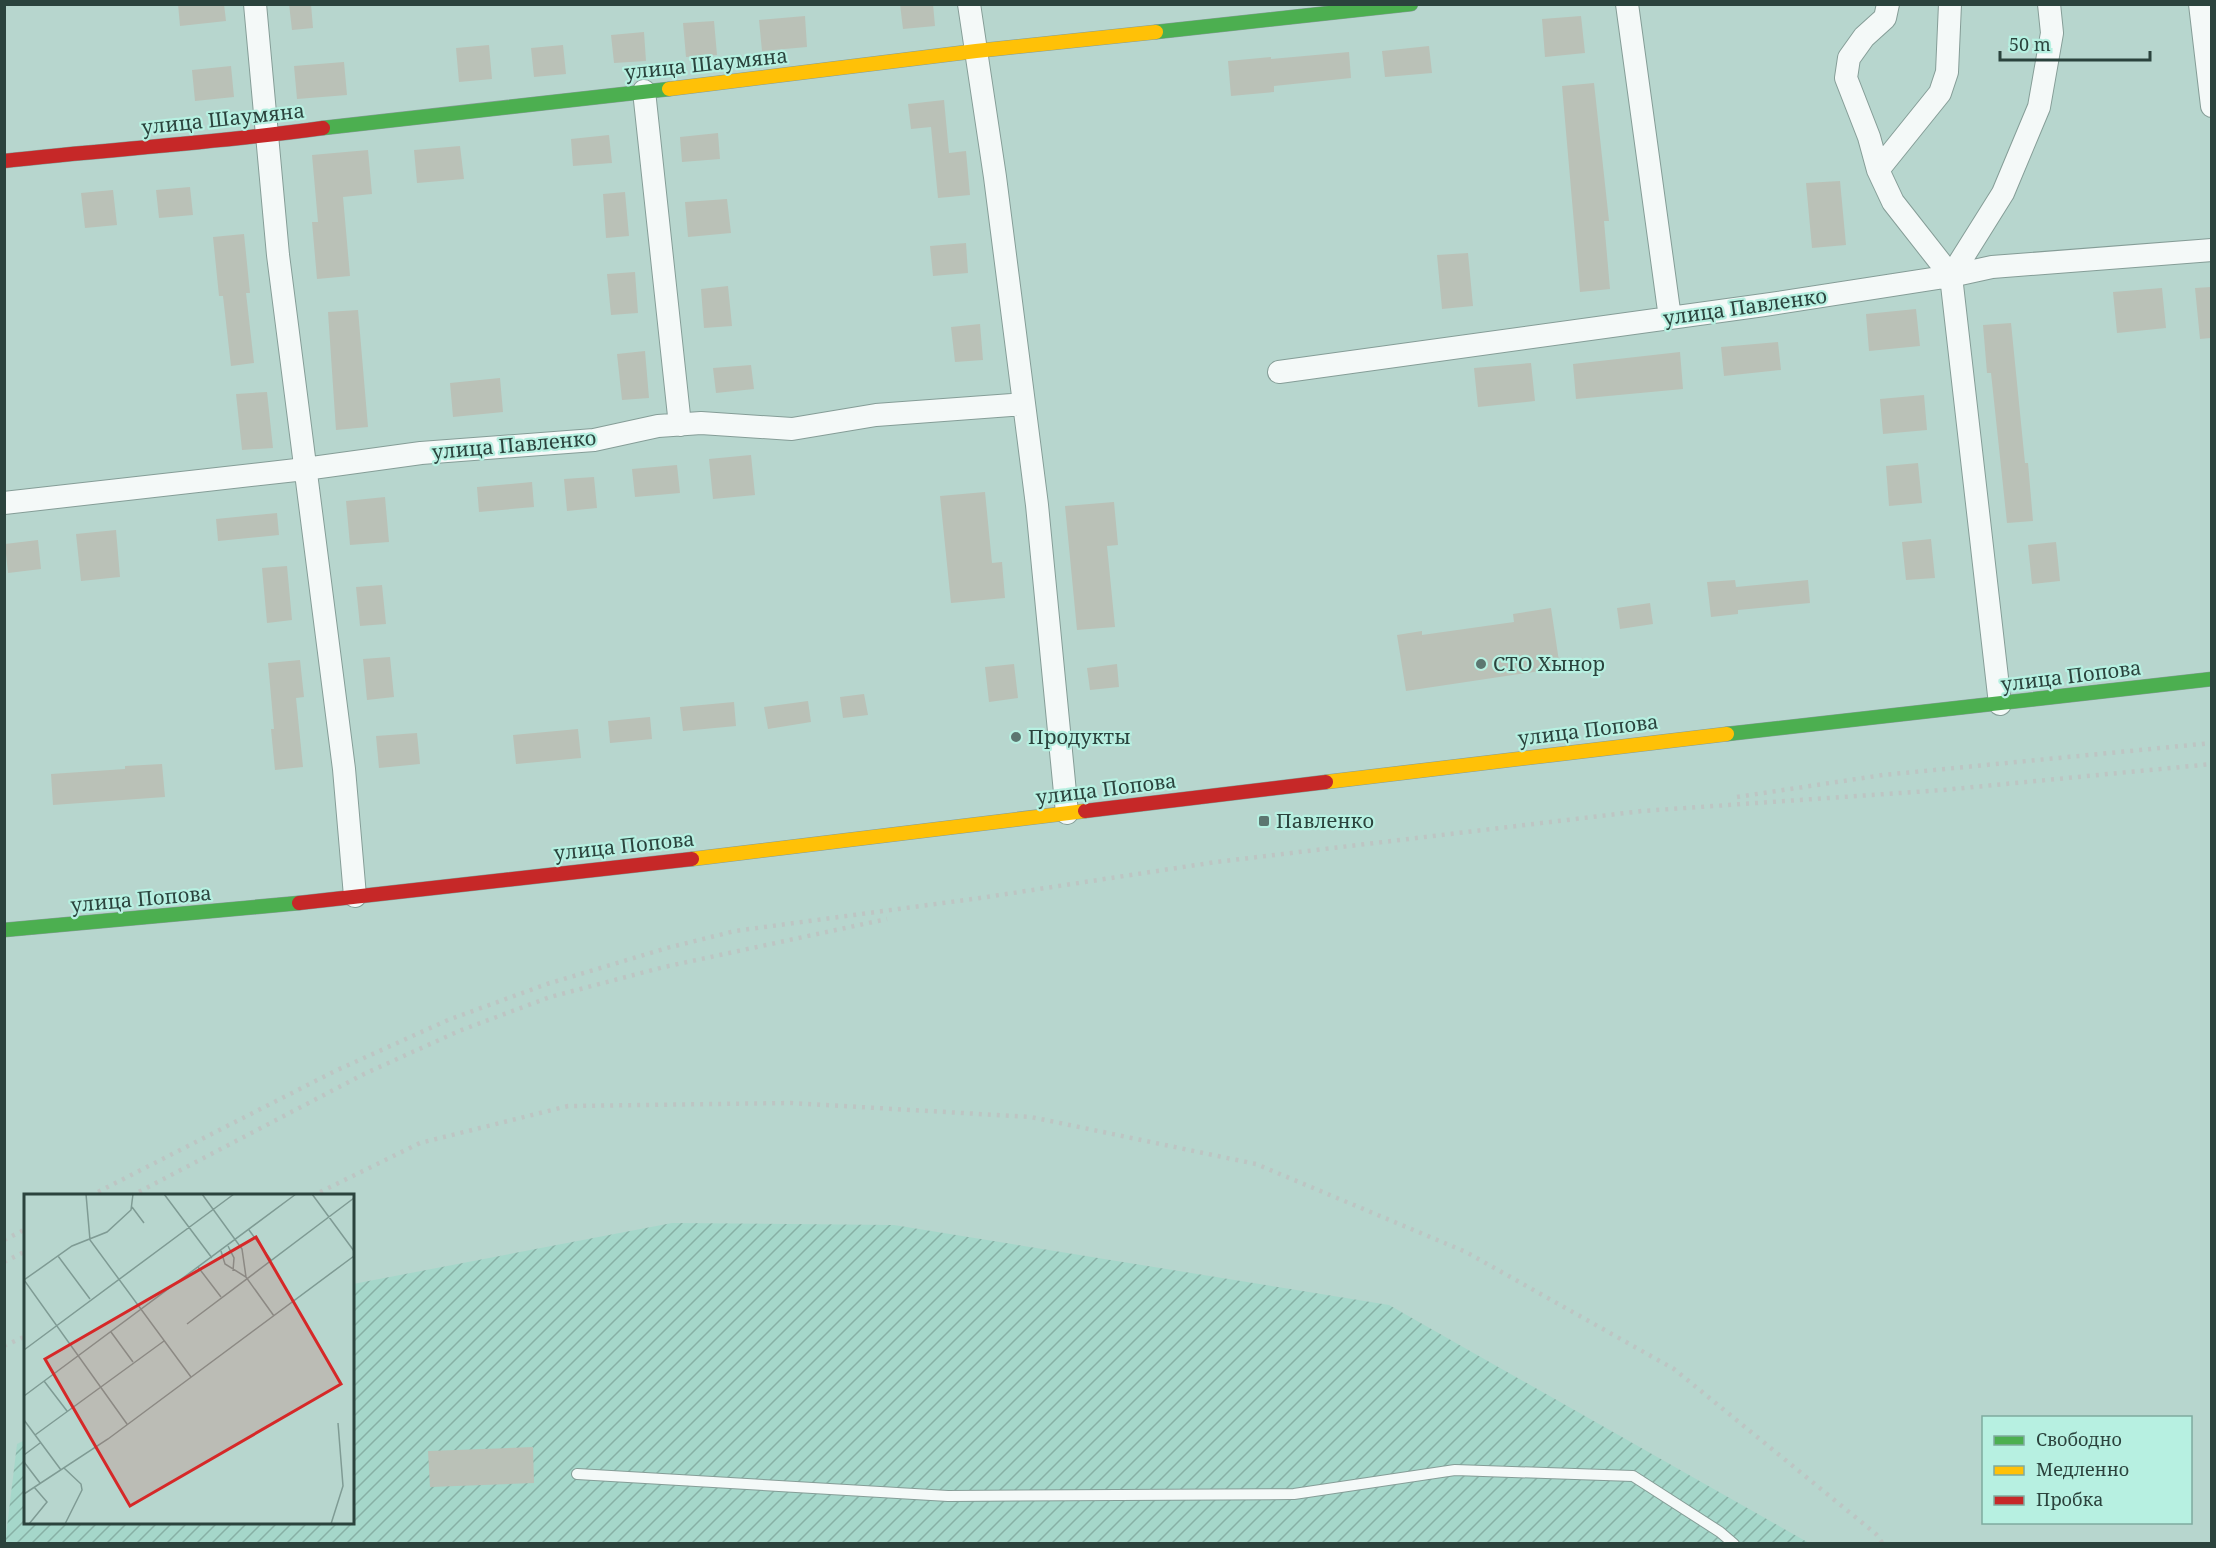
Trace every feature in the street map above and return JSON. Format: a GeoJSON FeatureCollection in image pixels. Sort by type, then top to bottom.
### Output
{"type":"FeatureCollection","features":[{"type":"Feature","properties":{"kind":"main road","name":"улица Шаумяна"},"geometry":{"type":"LineString","coordinates":[[4,161],[268,136],[363,122],[976,51],[1411,4]]}},
{"type":"Feature","properties":{"kind":"main road","name":"улица Попова"},"geometry":{"type":"LineString","coordinates":[[4,930],[131,921],[736,854],[1643,743],[2211,679]]}},
{"type":"Feature","properties":{"kind":"street"},"geometry":{"type":"LineString","coordinates":[[255,4],[278,255],[344,770],[355,896]]}},
{"type":"Feature","properties":{"kind":"street"},"geometry":{"type":"LineString","coordinates":[[969,4],[995,177],[1037,505],[1067,813]]}},
{"type":"Feature","properties":{"kind":"street"},"geometry":{"type":"LineString","coordinates":[[1627,4],[1670,318]]}},
{"type":"Feature","properties":{"kind":"street"},"geometry":{"type":"LineString","coordinates":[[1888,4],[1884,18],[1864,37],[1849,58],[1846,78],[1869,137],[1878,170],[1893,202],[1951,276],[2000,704]]}},
{"type":"Feature","properties":{"kind":"street"},"geometry":{"type":"LineString","coordinates":[[1878,170],[1940,93],[1947,72],[1950,4]]}},
{"type":"Feature","properties":{"kind":"street"},"geometry":{"type":"LineString","coordinates":[[1951,276],[2002,193],[2039,106],[2052,33],[2049,4]]}},
{"type":"Feature","properties":{"kind":"street"},"geometry":{"type":"LineString","coordinates":[[2200,4],[2211,106]]}},
{"type":"Feature","properties":{"kind":"street"},"geometry":{"type":"LineString","coordinates":[[644,91],[680,424]]}},
{"type":"Feature","properties":{"kind":"street","name":"улица Павленко"},"geometry":{"type":"LineString","coordinates":[[1279,372],[1670,318],[1951,276],[1992,267],[2211,250]]}},
{"type":"Feature","properties":{"kind":"street","name":"улица Павленко"},"geometry":{"type":"LineString","coordinates":[[4,503],[305,469],[421,453],[594,440],[658,426],[700,423],[792,429],[876,415],[1024,404]]}},
{"type":"Feature","properties":{"kind":"lane"},"geometry":{"type":"LineString","coordinates":[[577,1474],[948,1496],[1294,1494],[1455,1470],[1633,1476],[1720,1532],[1734,1544]]}},
{"type":"Feature","properties":{"kind":"shaded area"},"geometry":{"type":"Polygon","coordinates":[[[672,1223],[894,1225],[1389,1305],[1809,1543],[5,1544],[17,1444],[24,1440],[24,1524],[354,1524],[354,1284],[672,1223]]]}},
{"type":"Feature","properties":{"kind":"building"},"geometry":{"type":"Polygon","coordinates":[[[178,4],[224,4],[226,21],[180,26],[178,4]]]}},
{"type":"Feature","properties":{"kind":"building"},"geometry":{"type":"Polygon","coordinates":[[[289,4],[311,4],[313,28],[292,30],[289,4]]]}},
{"type":"Feature","properties":{"kind":"building"},"geometry":{"type":"Polygon","coordinates":[[[900,4],[933,4],[935,26],[903,29],[900,4]]]}},
{"type":"Feature","properties":{"kind":"building"},"geometry":{"type":"Polygon","coordinates":[[[805,16],[807,47],[762,51],[759,20],[805,16]]]}},
{"type":"Feature","properties":{"kind":"building"},"geometry":{"type":"Polygon","coordinates":[[[1581,16],[1585,53],[1545,57],[1542,19],[1581,16]]]}},
{"type":"Feature","properties":{"kind":"building"},"geometry":{"type":"Polygon","coordinates":[[[714,21],[717,55],[686,57],[683,23],[714,21]]]}},
{"type":"Feature","properties":{"kind":"building"},"geometry":{"type":"Polygon","coordinates":[[[644,32],[646,61],[614,63],[611,35],[644,32]]]}},
{"type":"Feature","properties":{"kind":"building"},"geometry":{"type":"Polygon","coordinates":[[[489,45],[492,79],[459,82],[456,48],[489,45]]]}},
{"type":"Feature","properties":{"kind":"building"},"geometry":{"type":"Polygon","coordinates":[[[563,45],[566,74],[534,77],[531,48],[563,45]]]}},
{"type":"Feature","properties":{"kind":"building"},"geometry":{"type":"Polygon","coordinates":[[[1429,46],[1432,73],[1385,77],[1382,51],[1429,46]]]}},
{"type":"Feature","properties":{"kind":"building"},"geometry":{"type":"Polygon","coordinates":[[[1349,52],[1351,78],[1274,86],[1274,92],[1231,96],[1228,61],[1349,52]]]}},
{"type":"Feature","properties":{"kind":"building"},"geometry":{"type":"Polygon","coordinates":[[[344,62],[347,95],[297,99],[294,66],[344,62]]]}},
{"type":"Feature","properties":{"kind":"building"},"geometry":{"type":"Polygon","coordinates":[[[231,66],[234,97],[195,101],[192,70],[231,66]]]}},
{"type":"Feature","properties":{"kind":"building"},"geometry":{"type":"Polygon","coordinates":[[[1594,83],[1609,221],[1604,221],[1610,289],[1580,292],[1562,86],[1594,83]]]}},
{"type":"Feature","properties":{"kind":"building"},"geometry":{"type":"Polygon","coordinates":[[[944,100],[949,153],[966,151],[970,195],[938,198],[931,127],[911,129],[908,104],[944,100]]]}},
{"type":"Feature","properties":{"kind":"building"},"geometry":{"type":"Polygon","coordinates":[[[718,133],[720,159],[682,162],[680,137],[718,133]]]}},
{"type":"Feature","properties":{"kind":"building"},"geometry":{"type":"Polygon","coordinates":[[[609,135],[612,163],[573,166],[571,139],[609,135]]]}},
{"type":"Feature","properties":{"kind":"building"},"geometry":{"type":"Polygon","coordinates":[[[460,146],[464,179],[417,183],[414,150],[460,146]]]}},
{"type":"Feature","properties":{"kind":"building"},"geometry":{"type":"Polygon","coordinates":[[[368,150],[372,194],[343,197],[350,276],[317,279],[312,222],[318,222],[312,155],[368,150]]]}},
{"type":"Feature","properties":{"kind":"building"},"geometry":{"type":"Polygon","coordinates":[[[1840,181],[1846,245],[1812,248],[1806,183],[1840,181]]]}},
{"type":"Feature","properties":{"kind":"building"},"geometry":{"type":"Polygon","coordinates":[[[190,187],[193,215],[159,218],[156,190],[190,187]]]}},
{"type":"Feature","properties":{"kind":"building"},"geometry":{"type":"Polygon","coordinates":[[[113,190],[117,225],[85,228],[81,193],[113,190]]]}},
{"type":"Feature","properties":{"kind":"building"},"geometry":{"type":"Polygon","coordinates":[[[625,192],[629,236],[606,238],[603,194],[625,192]]]}},
{"type":"Feature","properties":{"kind":"building"},"geometry":{"type":"Polygon","coordinates":[[[727,199],[731,233],[688,237],[685,202],[727,199]]]}},
{"type":"Feature","properties":{"kind":"building"},"geometry":{"type":"Polygon","coordinates":[[[244,234],[250,293],[246,293],[254,363],[231,366],[223,296],[219,296],[213,237],[244,234]]]}},
{"type":"Feature","properties":{"kind":"building"},"geometry":{"type":"Polygon","coordinates":[[[966,243],[968,273],[933,276],[930,246],[966,243]]]}},
{"type":"Feature","properties":{"kind":"building"},"geometry":{"type":"Polygon","coordinates":[[[1468,253],[1473,306],[1442,309],[1437,255],[1468,253]]]}},
{"type":"Feature","properties":{"kind":"building"},"geometry":{"type":"Polygon","coordinates":[[[635,272],[638,313],[611,315],[607,274],[635,272]]]}},
{"type":"Feature","properties":{"kind":"building"},"geometry":{"type":"Polygon","coordinates":[[[728,286],[732,326],[704,328],[701,289],[728,286]]]}},
{"type":"Feature","properties":{"kind":"building"},"geometry":{"type":"Polygon","coordinates":[[[2211,287],[2211,338],[2200,339],[2195,288],[2211,287]]]}},
{"type":"Feature","properties":{"kind":"building"},"geometry":{"type":"Polygon","coordinates":[[[2162,288],[2166,328],[2117,333],[2113,292],[2162,288]]]}},
{"type":"Feature","properties":{"kind":"building"},"geometry":{"type":"Polygon","coordinates":[[[1916,309],[1920,346],[1869,351],[1866,314],[1916,309]]]}},
{"type":"Feature","properties":{"kind":"building"},"geometry":{"type":"Polygon","coordinates":[[[358,310],[368,427],[336,430],[328,312],[358,310]]]}},
{"type":"Feature","properties":{"kind":"building"},"geometry":{"type":"Polygon","coordinates":[[[2011,323],[2033,521],[2007,523],[1991,373],[1987,373],[1983,325],[2011,323]]]}},
{"type":"Feature","properties":{"kind":"building"},"geometry":{"type":"Polygon","coordinates":[[[980,324],[983,360],[955,362],[951,327],[980,324]]]}},
{"type":"Feature","properties":{"kind":"building"},"geometry":{"type":"Polygon","coordinates":[[[1778,342],[1781,370],[1724,376],[1721,347],[1778,342]]]}},
{"type":"Feature","properties":{"kind":"building"},"geometry":{"type":"Polygon","coordinates":[[[645,351],[649,398],[622,400],[617,354],[645,351]]]}},
{"type":"Feature","properties":{"kind":"building"},"geometry":{"type":"Polygon","coordinates":[[[1680,352],[1683,389],[1576,399],[1573,364],[1680,352]]]}},
{"type":"Feature","properties":{"kind":"building"},"geometry":{"type":"Polygon","coordinates":[[[1531,363],[1535,401],[1478,407],[1474,368],[1531,363]]]}},
{"type":"Feature","properties":{"kind":"building"},"geometry":{"type":"Polygon","coordinates":[[[751,365],[754,389],[716,393],[713,368],[751,365]]]}},
{"type":"Feature","properties":{"kind":"building"},"geometry":{"type":"Polygon","coordinates":[[[500,378],[503,412],[453,417],[450,383],[500,378]]]}},
{"type":"Feature","properties":{"kind":"building"},"geometry":{"type":"Polygon","coordinates":[[[267,392],[273,448],[242,450],[236,394],[267,392]]]}},
{"type":"Feature","properties":{"kind":"building"},"geometry":{"type":"Polygon","coordinates":[[[1924,395],[1927,430],[1883,434],[1880,399],[1924,395]]]}},
{"type":"Feature","properties":{"kind":"building"},"geometry":{"type":"Polygon","coordinates":[[[751,455],[755,495],[713,499],[709,459],[751,455]]]}},
{"type":"Feature","properties":{"kind":"building"},"geometry":{"type":"Polygon","coordinates":[[[1918,463],[1922,503],[1889,506],[1886,466],[1918,463]]]}},
{"type":"Feature","properties":{"kind":"building"},"geometry":{"type":"Polygon","coordinates":[[[677,465],[680,493],[635,497],[632,469],[677,465]]]}},
{"type":"Feature","properties":{"kind":"building"},"geometry":{"type":"Polygon","coordinates":[[[594,477],[597,508],[567,511],[564,479],[594,477]]]}},
{"type":"Feature","properties":{"kind":"building"},"geometry":{"type":"Polygon","coordinates":[[[532,482],[534,507],[479,512],[477,487],[532,482]]]}},
{"type":"Feature","properties":{"kind":"building"},"geometry":{"type":"Polygon","coordinates":[[[985,492],[992,563],[1002,562],[1005,598],[951,603],[940,496],[985,492]]]}},
{"type":"Feature","properties":{"kind":"building"},"geometry":{"type":"Polygon","coordinates":[[[385,497],[389,542],[350,545],[346,501],[385,497]]]}},
{"type":"Feature","properties":{"kind":"building"},"geometry":{"type":"Polygon","coordinates":[[[1114,502],[1118,545],[1107,546],[1115,627],[1077,630],[1065,506],[1114,502]]]}},
{"type":"Feature","properties":{"kind":"building"},"geometry":{"type":"Polygon","coordinates":[[[277,513],[279,535],[218,541],[216,519],[277,513]]]}},
{"type":"Feature","properties":{"kind":"building"},"geometry":{"type":"Polygon","coordinates":[[[116,530],[120,577],[81,581],[76,534],[116,530]]]}},
{"type":"Feature","properties":{"kind":"building"},"geometry":{"type":"Polygon","coordinates":[[[1931,539],[1935,578],[1906,580],[1902,542],[1931,539]]]}},
{"type":"Feature","properties":{"kind":"building"},"geometry":{"type":"Polygon","coordinates":[[[38,540],[41,569],[8,573],[5,544],[38,540]]]}},
{"type":"Feature","properties":{"kind":"building"},"geometry":{"type":"Polygon","coordinates":[[[2056,542],[2060,581],[2032,584],[2028,545],[2056,542]]]}},
{"type":"Feature","properties":{"kind":"building"},"geometry":{"type":"Polygon","coordinates":[[[287,566],[292,620],[267,623],[262,568],[287,566]]]}},
{"type":"Feature","properties":{"kind":"building"},"geometry":{"type":"Polygon","coordinates":[[[1735,580],[1736,587],[1808,580],[1810,603],[1738,610],[1738,614],[1711,617],[1707,582],[1735,580]]]}},
{"type":"Feature","properties":{"kind":"building"},"geometry":{"type":"Polygon","coordinates":[[[382,585],[386,624],[360,626],[356,587],[382,585]]]}},
{"type":"Feature","properties":{"kind":"building"},"geometry":{"type":"Polygon","coordinates":[[[1650,603],[1653,624],[1620,629],[1617,608],[1650,603]]]}},
{"type":"Feature","properties":{"kind":"building"},"geometry":{"type":"Polygon","coordinates":[[[1551,608],[1560,668],[1406,691],[1397,635],[1422,631],[1422,635],[1514,622],[1513,614],[1551,608]]]}},
{"type":"Feature","properties":{"kind":"building"},"geometry":{"type":"Polygon","coordinates":[[[390,657],[394,697],[367,700],[363,659],[390,657]]]}},
{"type":"Feature","properties":{"kind":"building"},"geometry":{"type":"Polygon","coordinates":[[[300,660],[304,697],[296,698],[303,767],[275,770],[268,663],[300,660]]]}},
{"type":"Feature","properties":{"kind":"building"},"geometry":{"type":"Polygon","coordinates":[[[1014,664],[1018,698],[989,702],[985,667],[1014,664]]]}},
{"type":"Feature","properties":{"kind":"building"},"geometry":{"type":"Polygon","coordinates":[[[1117,664],[1119,687],[1090,690],[1087,668],[1117,664]]]}},
{"type":"Feature","properties":{"kind":"building"},"geometry":{"type":"Polygon","coordinates":[[[864,694],[868,715],[843,718],[840,697],[864,694]]]}},
{"type":"Feature","properties":{"kind":"building"},"geometry":{"type":"Polygon","coordinates":[[[808,701],[811,722],[768,729],[764,707],[808,701]]]}},
{"type":"Feature","properties":{"kind":"building"},"geometry":{"type":"Polygon","coordinates":[[[734,702],[736,726],[683,731],[680,707],[734,702]]]}},
{"type":"Feature","properties":{"kind":"building"},"geometry":{"type":"Polygon","coordinates":[[[650,717],[652,739],[610,743],[608,721],[650,717]]]}},
{"type":"Feature","properties":{"kind":"building"},"geometry":{"type":"Polygon","coordinates":[[[578,729],[581,758],[516,764],[513,735],[578,729]]]}},
{"type":"Feature","properties":{"kind":"building"},"geometry":{"type":"Polygon","coordinates":[[[417,733],[420,764],[379,768],[376,736],[417,733]]]}},
{"type":"Feature","properties":{"kind":"building"},"geometry":{"type":"Polygon","coordinates":[[[162,764],[165,797],[53,805],[51,774],[162,764]]]}},
{"type":"Feature","properties":{"kind":"building"},"geometry":{"type":"Polygon","coordinates":[[[533,1447],[534,1483],[430,1487],[428,1451],[533,1447]]]}},
{"type":"Feature","properties":{"kind":"railway"},"geometry":{"type":"LineString","coordinates":[[1737,797],[1883,775],[2212,743]]}},
{"type":"Feature","properties":{"kind":"railway"},"geometry":{"type":"LineString","coordinates":[[94,1194],[335,1071],[448,1020],[547,984],[667,948],[735,931],[980,898],[1216,862],[1642,811],[1943,790],[2212,764]]}},
{"type":"Feature","properties":{"kind":"railway"},"geometry":{"type":"LineString","coordinates":[[135,1194],[364,1074],[459,1031],[550,997],[664,967],[887,919]]}},
{"type":"Feature","properties":{"kind":"railway"},"geometry":{"type":"LineString","coordinates":[[316,1194],[420,1143],[568,1106],[791,1103],[1031,1117],[1256,1164],[1466,1252],[1674,1369],[1876,1534],[1883,1544]]}},
{"type":"Feature","properties":{"kind":"railway"},"geometry":{"type":"LineString","coordinates":[[4,1240],[24,1230]]}},
{"type":"Feature","properties":{"kind":"railway"},"geometry":{"type":"LineString","coordinates":[[4,1262],[24,1252]]}},
{"type":"Feature","properties":{"kind":"railway"},"geometry":{"type":"LineString","coordinates":[[4,1346],[24,1337]]}},
{"type":"Feature","properties":{"kind":"traffic: fast"},"geometry":{"type":"LineString","coordinates":[[1156,32],[1411,4]]}},
{"type":"Feature","properties":{"kind":"traffic: fast"},"geometry":{"type":"LineString","coordinates":[[323,128],[669,89]]}},
{"type":"Feature","properties":{"kind":"traffic: fast"},"geometry":{"type":"LineString","coordinates":[[1727,734],[2212,679]]}},
{"type":"Feature","properties":{"kind":"traffic: fast"},"geometry":{"type":"LineString","coordinates":[[4,930],[299,903]]}},
{"type":"Feature","properties":{"kind":"traffic: slow"},"geometry":{"type":"LineString","coordinates":[[669,89],[976,51],[1156,32]]}},
{"type":"Feature","properties":{"kind":"traffic: slow"},"geometry":{"type":"LineString","coordinates":[[1326,782],[1727,734]]}},
{"type":"Feature","properties":{"kind":"traffic: slow"},"geometry":{"type":"LineString","coordinates":[[692,859],[1085,811]]}},
{"type":"Feature","properties":{"kind":"traffic: jam"},"geometry":{"type":"LineString","coordinates":[[4,161],[323,128]]}},
{"type":"Feature","properties":{"kind":"traffic: jam"},"geometry":{"type":"LineString","coordinates":[[1085,811],[1326,782]]}},
{"type":"Feature","properties":{"kind":"traffic: jam"},"geometry":{"type":"LineString","coordinates":[[299,903],[692,859]]}},
{"type":"Feature","properties":{"kind":"place","name":"СТО Хынор"},"geometry":{"type":"Point","coordinates":[1481,664]}},
{"type":"Feature","properties":{"kind":"place","name":"Продукты"},"geometry":{"type":"Point","coordinates":[1016,737]}},
{"type":"Feature","properties":{"kind":"place","name":"Павленко"},"geometry":{"type":"Point","coordinates":[1264,821]}}]}
